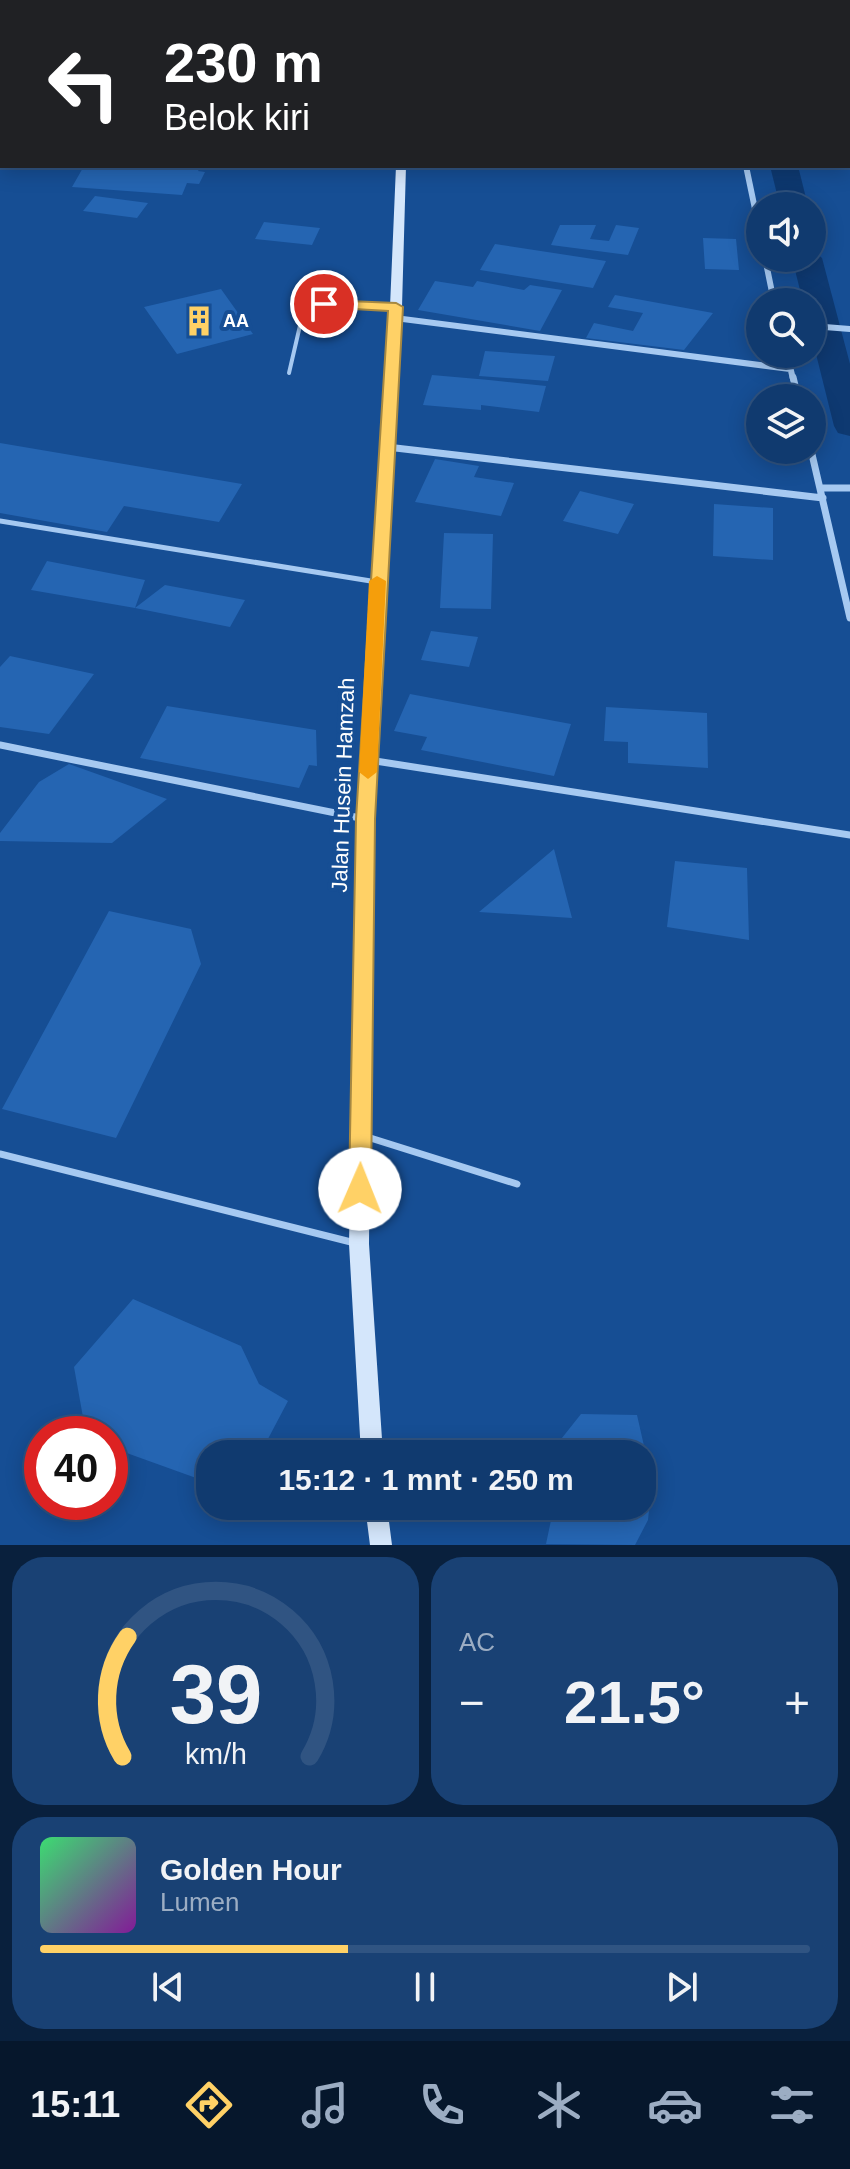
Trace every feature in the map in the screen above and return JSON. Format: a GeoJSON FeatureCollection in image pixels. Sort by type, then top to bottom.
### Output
{"type":"FeatureCollection","features":[{"type":"Feature","properties":{"kind":"street","name":"Jalan Husein Hamzah"},"geometry":{"type":"LineString","coordinates":[[371,1440],[359,1244],[365,819],[401,168]]}},
{"type":"Feature","properties":{"kind":"street"},"geometry":{"type":"LineString","coordinates":[[746,168],[751,192]]}},
{"type":"Feature","properties":{"kind":"street"},"geometry":{"type":"LineString","coordinates":[[395,313],[790,369],[794,384]]}},
{"type":"Feature","properties":{"kind":"street"},"geometry":{"type":"LineString","coordinates":[[826,327],[850,329]]}},
{"type":"Feature","properties":{"kind":"street"},"geometry":{"type":"LineString","coordinates":[[387,447],[823,498]]}},
{"type":"Feature","properties":{"kind":"street"},"geometry":{"type":"LineString","coordinates":[[815,464],[850,618]]}},
{"type":"Feature","properties":{"kind":"street"},"geometry":{"type":"LineString","coordinates":[[821,488],[850,488]]}},
{"type":"Feature","properties":{"kind":"street"},"geometry":{"type":"LineString","coordinates":[[0,745],[365,819]]}},
{"type":"Feature","properties":{"kind":"street"},"geometry":{"type":"LineString","coordinates":[[369,760],[850,835]]}},
{"type":"Feature","properties":{"kind":"street"},"geometry":{"type":"LineString","coordinates":[[378,1520],[381,1545]]}},
{"type":"Feature","properties":{"kind":"lane"},"geometry":{"type":"LineString","coordinates":[[289,373],[305,304],[395,313]]}},
{"type":"Feature","properties":{"kind":"lane"},"geometry":{"type":"LineString","coordinates":[[0,521],[377,582]]}},
{"type":"Feature","properties":{"kind":"lane"},"geometry":{"type":"LineString","coordinates":[[361,1135],[517,1184]]}},
{"type":"Feature","properties":{"kind":"lane"},"geometry":{"type":"LineString","coordinates":[[0,1154],[359,1244]]}},
{"type":"Feature","properties":{"kind":"building"},"geometry":{"type":"Polygon","coordinates":[[[83,168],[200,168],[198,171],[205,172],[199,184],[187,183],[182,195],[72,187],[83,168]]]}},
{"type":"Feature","properties":{"kind":"building"},"geometry":{"type":"Polygon","coordinates":[[[95,196],[148,203],[137,218],[83,211],[95,196]]]}},
{"type":"Feature","properties":{"kind":"building"},"geometry":{"type":"Polygon","coordinates":[[[264,222],[320,228],[312,245],[255,239],[264,222]]]}},
{"type":"Feature","properties":{"kind":"building"},"geometry":{"type":"Polygon","coordinates":[[[560,225],[596,225],[590,239],[609,241],[616,225],[639,228],[628,255],[551,245],[560,225]]]}},
{"type":"Feature","properties":{"kind":"building"},"geometry":{"type":"Polygon","coordinates":[[[703,238],[736,239],[739,270],[705,269],[703,238]]]}},
{"type":"Feature","properties":{"kind":"building"},"geometry":{"type":"Polygon","coordinates":[[[495,244],[606,261],[593,288],[480,270],[495,244]]]}},
{"type":"Feature","properties":{"kind":"building"},"geometry":{"type":"Polygon","coordinates":[[[435,281],[473,287],[477,281],[524,290],[530,285],[562,290],[540,331],[418,310],[435,281]]]}},
{"type":"Feature","properties":{"kind":"building","name":"AA"},"geometry":{"type":"Polygon","coordinates":[[[221,289],[253,334],[177,354],[144,307],[221,289]]]}},
{"type":"Feature","properties":{"kind":"building"},"geometry":{"type":"Polygon","coordinates":[[[615,295],[713,313],[684,350],[586,338],[594,323],[633,331],[643,313],[608,307],[615,295]]]}},
{"type":"Feature","properties":{"kind":"building"},"geometry":{"type":"Polygon","coordinates":[[[485,351],[555,356],[548,381],[479,376],[485,351]]]}},
{"type":"Feature","properties":{"kind":"building"},"geometry":{"type":"Polygon","coordinates":[[[432,375],[546,386],[539,412],[481,405],[481,410],[423,405],[432,375]]]}},
{"type":"Feature","properties":{"kind":"building"},"geometry":{"type":"Polygon","coordinates":[[[0,443],[242,484],[219,522],[124,506],[107,532],[0,513],[0,443]]]}},
{"type":"Feature","properties":{"kind":"building"},"geometry":{"type":"Polygon","coordinates":[[[435,459],[479,466],[474,477],[514,483],[501,516],[415,502],[435,459]]]}},
{"type":"Feature","properties":{"kind":"building"},"geometry":{"type":"Polygon","coordinates":[[[580,491],[634,504],[618,534],[563,521],[580,491]]]}},
{"type":"Feature","properties":{"kind":"building"},"geometry":{"type":"Polygon","coordinates":[[[714,504],[773,508],[773,560],[713,556],[714,504]]]}},
{"type":"Feature","properties":{"kind":"building"},"geometry":{"type":"Polygon","coordinates":[[[444,533],[493,534],[491,609],[440,608],[444,533]]]}},
{"type":"Feature","properties":{"kind":"building"},"geometry":{"type":"Polygon","coordinates":[[[47,561],[145,580],[135,608],[31,590],[47,561]]]}},
{"type":"Feature","properties":{"kind":"building"},"geometry":{"type":"Polygon","coordinates":[[[165,585],[245,600],[230,627],[135,608],[165,585]]]}},
{"type":"Feature","properties":{"kind":"building"},"geometry":{"type":"Polygon","coordinates":[[[431,631],[478,637],[469,667],[421,660],[431,631]]]}},
{"type":"Feature","properties":{"kind":"building"},"geometry":{"type":"Polygon","coordinates":[[[10,656],[94,674],[49,734],[0,727],[0,667],[10,656]]]}},
{"type":"Feature","properties":{"kind":"building"},"geometry":{"type":"Polygon","coordinates":[[[410,694],[571,724],[554,776],[421,750],[427,737],[394,731],[410,694]]]}},
{"type":"Feature","properties":{"kind":"building"},"geometry":{"type":"Polygon","coordinates":[[[167,706],[316,730],[317,766],[309,765],[299,788],[140,758],[167,706]]]}},
{"type":"Feature","properties":{"kind":"building"},"geometry":{"type":"Polygon","coordinates":[[[606,707],[707,713],[708,768],[628,763],[628,742],[604,741],[606,707]]]}},
{"type":"Feature","properties":{"kind":"building"},"geometry":{"type":"Polygon","coordinates":[[[69,764],[167,799],[112,843],[0,841],[0,833],[39,782],[69,764]]]}},
{"type":"Feature","properties":{"kind":"building"},"geometry":{"type":"Polygon","coordinates":[[[554,849],[572,918],[479,912],[554,849]]]}},
{"type":"Feature","properties":{"kind":"building"},"geometry":{"type":"Polygon","coordinates":[[[675,861],[747,868],[749,940],[667,927],[675,861]]]}},
{"type":"Feature","properties":{"kind":"building"},"geometry":{"type":"Polygon","coordinates":[[[109,911],[191,929],[201,964],[116,1138],[2,1109],[109,911]]]}},
{"type":"Feature","properties":{"kind":"building"},"geometry":{"type":"Polygon","coordinates":[[[133,1299],[241,1346],[259,1384],[288,1401],[267,1440],[196,1440],[196,1478],[128,1453],[128,1416],[83,1416],[74,1367],[133,1299]]]}},
{"type":"Feature","properties":{"kind":"building"},"geometry":{"type":"Polygon","coordinates":[[[581,1414],[637,1415],[643,1440],[560,1440],[581,1414]]]}},
{"type":"Feature","properties":{"kind":"building"},"geometry":{"type":"Polygon","coordinates":[[[551,1520],[648,1520],[635,1545],[546,1544],[551,1520]]]}},
{"type":"Feature","properties":{"kind":"waterway"},"geometry":{"type":"LineString","coordinates":[[784,168],[790,192]]}},
{"type":"Feature","properties":{"kind":"waterway"},"geometry":{"type":"LineString","coordinates":[[811,272],[850,426]]}},
{"type":"Feature","properties":{"kind":"slow traffic"},"geometry":{"type":"LineString","coordinates":[[368,772],[377,581]]}},
{"type":"Feature","properties":{"kind":"place","name":"AA"},"geometry":{"type":"Point","coordinates":[199,321]}},
{"type":"Feature","properties":{"kind":"route"},"geometry":{"type":"LineString","coordinates":[[324,304],[396,307],[365,819],[360,1189]]}}]}
